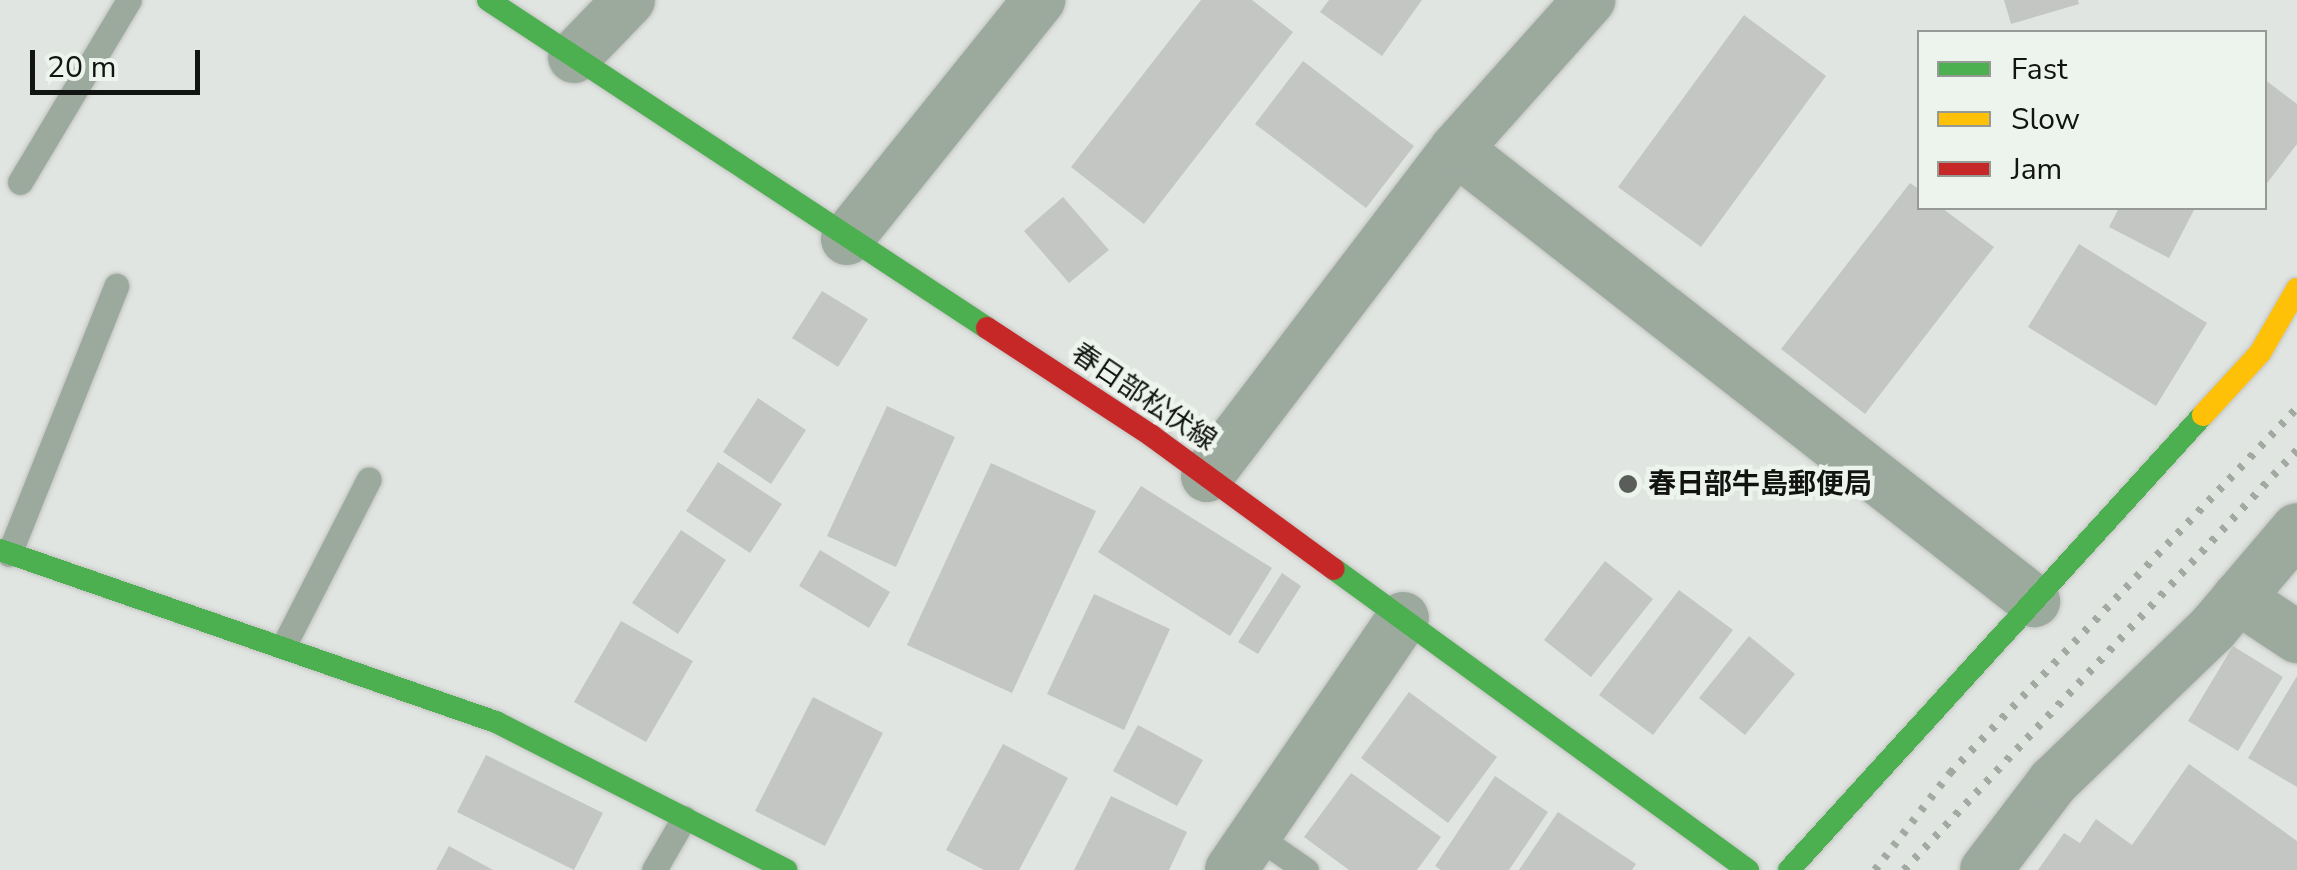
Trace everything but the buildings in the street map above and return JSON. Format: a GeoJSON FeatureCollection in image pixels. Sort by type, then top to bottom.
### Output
{"type":"FeatureCollection","features":[{"type":"Feature","properties":{"kind":"street","name":"春日部松伏線"},"geometry":{"type":"LineString","coordinates":[[488,0],[1206,476],[1748,870]]}},
{"type":"Feature","properties":{"kind":"street"},"geometry":{"type":"LineString","coordinates":[[574,58],[629,0]]}},
{"type":"Feature","properties":{"kind":"street"},"geometry":{"type":"LineString","coordinates":[[848,239],[1039,0]]}},
{"type":"Feature","properties":{"kind":"street"},"geometry":{"type":"LineString","coordinates":[[1206,476],[1456,149],[1589,0]]}},
{"type":"Feature","properties":{"kind":"street"},"geometry":{"type":"LineString","coordinates":[[1456,149],[2034,602]]}},
{"type":"Feature","properties":{"kind":"street"},"geometry":{"type":"LineString","coordinates":[[1789,870],[2260,353],[2297,289]]}},
{"type":"Feature","properties":{"kind":"street"},"geometry":{"type":"LineString","coordinates":[[1986,870],[2053,782],[2238,598],[2297,529]]}},
{"type":"Feature","properties":{"kind":"street"},"geometry":{"type":"LineString","coordinates":[[5,552],[284,645],[496,722],[786,870]]}},
{"type":"Feature","properties":{"kind":"street"},"geometry":{"type":"LineString","coordinates":[[2238,598],[2297,637]]}},
{"type":"Feature","properties":{"kind":"street"},"geometry":{"type":"LineString","coordinates":[[1243,852],[1402,618]]}},
{"type":"Feature","properties":{"kind":"lane"},"geometry":{"type":"LineString","coordinates":[[20,182],[129,0]]}},
{"type":"Feature","properties":{"kind":"lane"},"geometry":{"type":"LineString","coordinates":[[5,552],[116,286]]}},
{"type":"Feature","properties":{"kind":"lane"},"geometry":{"type":"LineString","coordinates":[[284,645],[369,479]]}},
{"type":"Feature","properties":{"kind":"lane"},"geometry":{"type":"LineString","coordinates":[[654,870],[684,818]]}},
{"type":"Feature","properties":{"kind":"lane"},"geometry":{"type":"LineString","coordinates":[[1243,852],[1306,870]]}},
{"type":"Feature","properties":{"kind":"railway"},"geometry":{"type":"LineString","coordinates":[[1875,870],[1950,773],[2297,408]]}},
{"type":"Feature","properties":{"kind":"railway"},"geometry":{"type":"LineString","coordinates":[[1904,870],[2297,450]]}},
{"type":"Feature","properties":{"kind":"traffic: fast"},"geometry":{"type":"LineString","coordinates":[[488,0],[987,328]]}},
{"type":"Feature","properties":{"kind":"traffic: fast"},"geometry":{"type":"LineString","coordinates":[[1789,870],[2203,415]]}},
{"type":"Feature","properties":{"kind":"traffic: fast"},"geometry":{"type":"LineString","coordinates":[[0,550],[496,722],[786,870]]}},
{"type":"Feature","properties":{"kind":"traffic: fast"},"geometry":{"type":"LineString","coordinates":[[1334,569],[1748,870]]}},
{"type":"Feature","properties":{"kind":"traffic: slow"},"geometry":{"type":"LineString","coordinates":[[2203,415],[2260,353],[2297,289]]}},
{"type":"Feature","properties":{"kind":"traffic: jam"},"geometry":{"type":"LineString","coordinates":[[987,328],[1152,436],[1334,569]]}},
{"type":"Feature","properties":{"kind":"place","name":"春日部牛島郵便局"},"geometry":{"type":"Point","coordinates":[1628,484]}}]}
